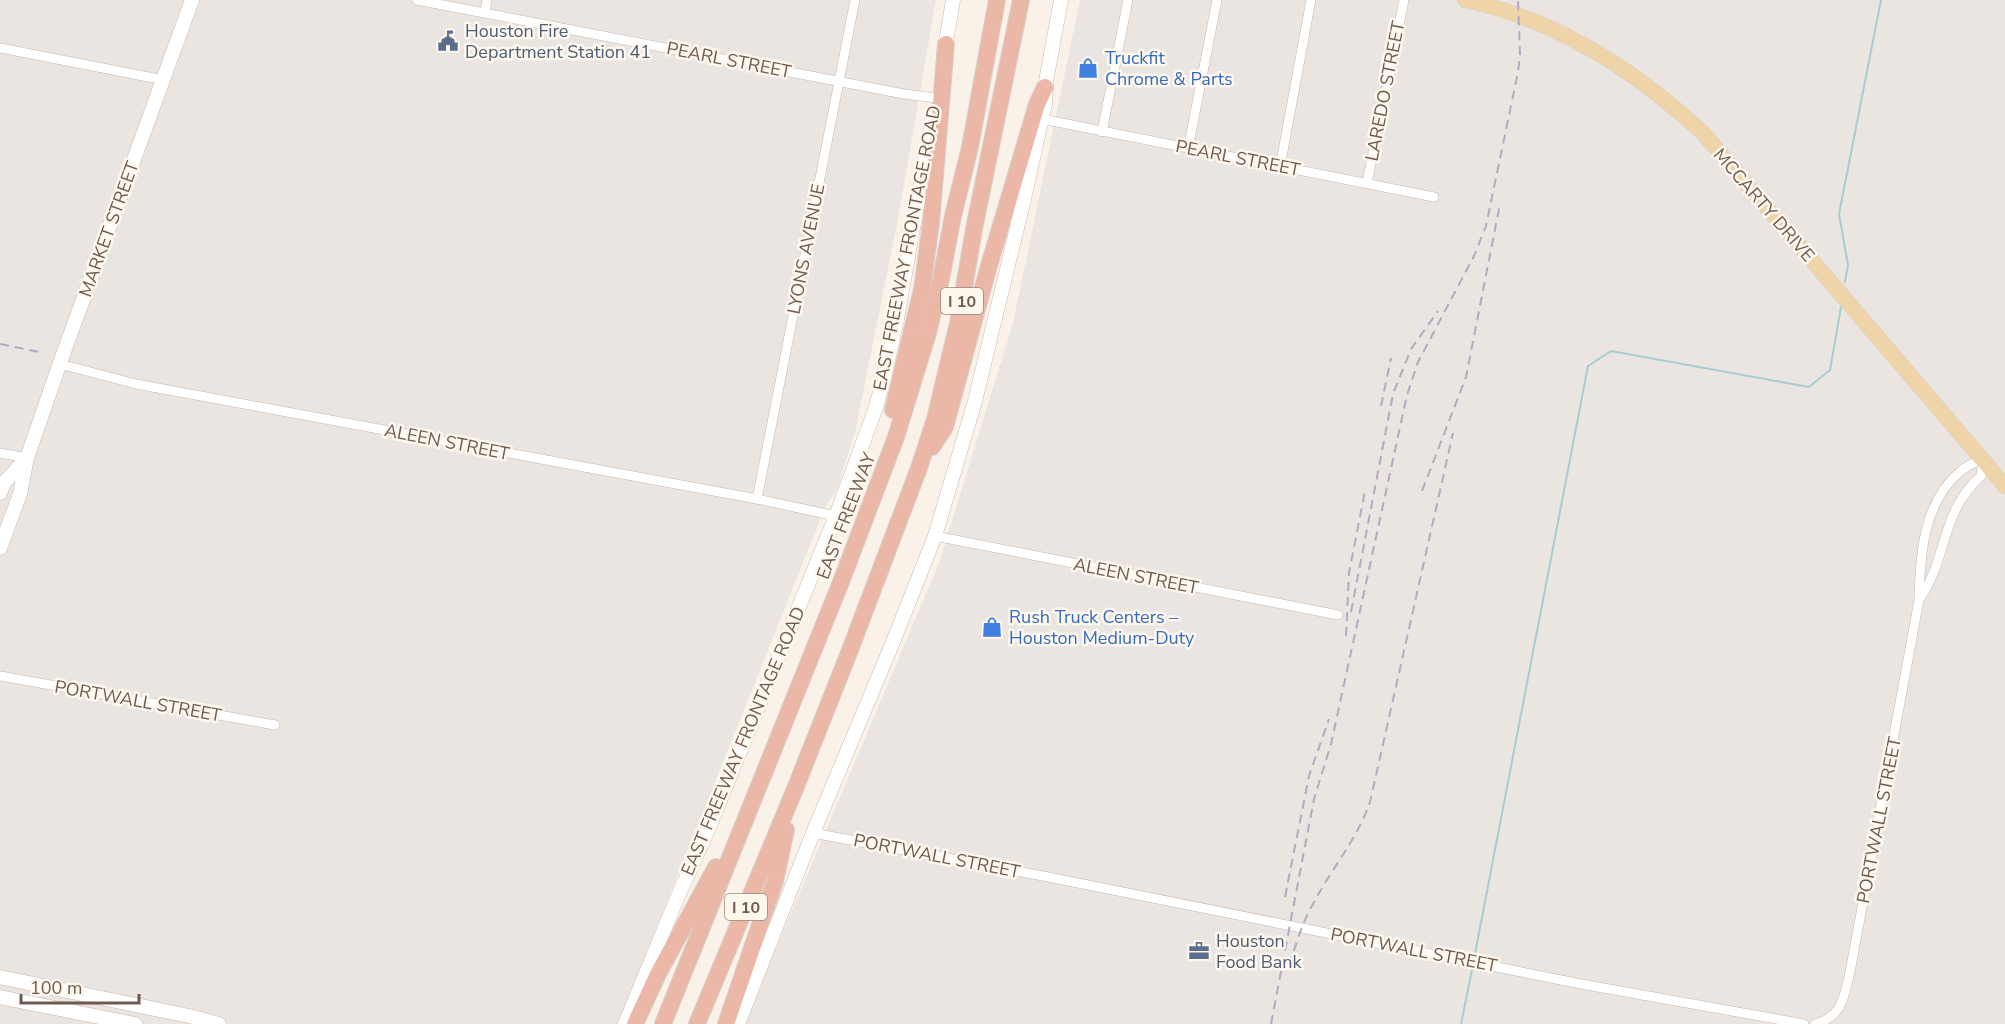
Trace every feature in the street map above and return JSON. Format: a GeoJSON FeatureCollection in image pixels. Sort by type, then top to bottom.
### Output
{"type":"FeatureCollection","features":[{"type":"Feature","properties":{"kind":"highway","name":"EAST FREEWAY"},"geometry":{"type":"LineString","coordinates":[[663,1024],[867,517],[896,436],[928,333],[970,147],[997,0]]}},
{"type":"Feature","properties":{"kind":"highway","name":"I 10"},"geometry":{"type":"LineString","coordinates":[[697,1024],[795,789],[919,468],[935,418],[958,323],[974,229],[1022,0]]}},
{"type":"Feature","properties":{"kind":"highway"},"geometry":{"type":"LineString","coordinates":[[867,517],[922,289],[931,223],[946,44]]}},
{"type":"Feature","properties":{"kind":"highway"},"geometry":{"type":"LineString","coordinates":[[919,468],[945,427],[988,269],[1037,104],[1045,87]]}},
{"type":"Feature","properties":{"kind":"highway"},"geometry":{"type":"LineString","coordinates":[[726,1024],[775,881],[795,789]]}},
{"type":"Feature","properties":{"kind":"highway"},"geometry":{"type":"LineString","coordinates":[[635,1024],[658,974],[755,795]]}},
{"type":"Feature","properties":{"kind":"main road","name":"MARKET STREET"},"geometry":{"type":"LineString","coordinates":[[0,548],[20,494],[27,458],[192,0]]}},
{"type":"Feature","properties":{"kind":"main road","name":"EAST FREEWAY FRONTAGE ROAD"},"geometry":{"type":"LineString","coordinates":[[625,1024],[708,830],[836,516],[875,410],[884,378],[918,209],[953,0]]}},
{"type":"Feature","properties":{"kind":"main road"},"geometry":{"type":"LineString","coordinates":[[738,1024],[813,833],[894,642],[935,536],[975,401],[1042,120],[1045,87],[1061,0]]}},
{"type":"Feature","properties":{"kind":"main road","name":"MCCARTY DRIVE"},"geometry":{"type":"LineString","coordinates":[[1465,0],[1518,16],[1569,37],[1629,74],[1703,133],[2005,486]]}},
{"type":"Feature","properties":{"kind":"main road","name":"MARKET STREET"},"geometry":{"type":"LineString","coordinates":[[0,493],[4,483],[27,458]]}},
{"type":"Feature","properties":{"kind":"main road"},"geometry":{"type":"LineString","coordinates":[[0,977],[219,1024]]}},
{"type":"Feature","properties":{"kind":"main road"},"geometry":{"type":"LineString","coordinates":[[82,1013],[85,994]]}},
{"type":"Feature","properties":{"kind":"main road"},"geometry":{"type":"LineString","coordinates":[[0,997],[135,1024]]}},
{"type":"Feature","properties":{"kind":"street","name":"PEARL STREET"},"geometry":{"type":"LineString","coordinates":[[417,0],[904,94],[936,98]]}},
{"type":"Feature","properties":{"kind":"street"},"geometry":{"type":"LineString","coordinates":[[485,12],[488,0]]}},
{"type":"Feature","properties":{"kind":"street","name":"LYONS AVENUE"},"geometry":{"type":"LineString","coordinates":[[757,499],[855,0]]}},
{"type":"Feature","properties":{"kind":"street"},"geometry":{"type":"LineString","coordinates":[[1102,132],[1128,0]]}},
{"type":"Feature","properties":{"kind":"street"},"geometry":{"type":"LineString","coordinates":[[1188,149],[1217,0]]}},
{"type":"Feature","properties":{"kind":"street"},"geometry":{"type":"LineString","coordinates":[[1280,167],[1311,0]]}},
{"type":"Feature","properties":{"kind":"street","name":"LAREDO STREET"},"geometry":{"type":"LineString","coordinates":[[1367,183],[1404,0]]}},
{"type":"Feature","properties":{"kind":"street"},"geometry":{"type":"LineString","coordinates":[[0,48],[164,80]]}},
{"type":"Feature","properties":{"kind":"street","name":"PEARL STREET"},"geometry":{"type":"LineString","coordinates":[[1042,120],[1434,196]]}},
{"type":"Feature","properties":{"kind":"street","name":"ALEEN STREET"},"geometry":{"type":"LineString","coordinates":[[60,364],[136,384],[757,499],[836,516]]}},
{"type":"Feature","properties":{"kind":"street"},"geometry":{"type":"LineString","coordinates":[[0,453],[27,458]]}},
{"type":"Feature","properties":{"kind":"street","name":"PORTWALL STREET"},"geometry":{"type":"LineString","coordinates":[[1919,600],[1932,579],[1953,512],[1970,485],[1981,476],[1983,459]]}},
{"type":"Feature","properties":{"kind":"street","name":"PORTWALL STREET"},"geometry":{"type":"LineString","coordinates":[[1815,1024],[1825,1022],[1842,1003],[1874,848],[1919,600],[1923,540],[1940,495],[1964,468],[1983,459]]}},
{"type":"Feature","properties":{"kind":"street","name":"ALEEN STREET"},"geometry":{"type":"LineString","coordinates":[[935,536],[1338,615]]}},
{"type":"Feature","properties":{"kind":"street","name":"PORTWALL STREET"},"geometry":{"type":"LineString","coordinates":[[0,676],[275,725]]}},
{"type":"Feature","properties":{"kind":"street","name":"PORTWALL STREET"},"geometry":{"type":"LineString","coordinates":[[813,833],[1804,1024]]}},
{"type":"Feature","properties":{"kind":"shaded area"},"geometry":{"type":"Polygon","coordinates":[[[0,0],[936,0],[898,219],[855,432],[837,490],[826,505],[618,1024],[0,1024],[0,0]]]}},
{"type":"Feature","properties":{"kind":"shaded area"},"geometry":{"type":"Polygon","coordinates":[[[1080,0],[2005,0],[2005,1024],[744,1024],[939,563],[1013,323],[1080,0]]]}},
{"type":"Feature","properties":{"kind":"waterway"},"geometry":{"type":"LineString","coordinates":[[1845,282],[1848,265],[1839,214],[1881,0]]}},
{"type":"Feature","properties":{"kind":"waterway"},"geometry":{"type":"LineString","coordinates":[[1474,959],[1588,366],[1611,351],[1809,387],[1830,370],[1841,307]]}},
{"type":"Feature","properties":{"kind":"waterway"},"geometry":{"type":"LineString","coordinates":[[1461,1024],[1473,965]]}},
{"type":"Feature","properties":{"kind":"railway"},"geometry":{"type":"LineString","coordinates":[[1271,1024],[1314,799],[1331,744],[1407,395],[1418,362],[1474,256],[1486,226],[1518,72],[1520,55],[1518,0]]}},
{"type":"Feature","properties":{"kind":"railway"},"geometry":{"type":"LineString","coordinates":[[1422,491],[1466,377],[1500,204]]}},
{"type":"Feature","properties":{"kind":"railway"},"geometry":{"type":"LineString","coordinates":[[1351,612],[1393,394],[1411,349],[1438,311]]}},
{"type":"Feature","properties":{"kind":"railway"},"geometry":{"type":"LineString","coordinates":[[0,344],[39,352]]}},
{"type":"Feature","properties":{"kind":"railway"},"geometry":{"type":"LineString","coordinates":[[1381,406],[1391,358]]}},
{"type":"Feature","properties":{"kind":"railway"},"geometry":{"type":"LineString","coordinates":[[1289,965],[1309,911],[1351,842],[1370,802],[1453,433]]}},
{"type":"Feature","properties":{"kind":"railway"},"geometry":{"type":"LineString","coordinates":[[1346,636],[1349,573],[1365,491]]}},
{"type":"Feature","properties":{"kind":"railway"},"geometry":{"type":"LineString","coordinates":[[1285,897],[1309,776],[1329,719]]}},
{"type":"Feature","properties":{"kind":"place","name":"Houston Fire Department Station 41"},"geometry":{"type":"Point","coordinates":[448,41]}},
{"type":"Feature","properties":{"kind":"place","name":"Truckfit Chrome & Parts"},"geometry":{"type":"Point","coordinates":[1088,68]}},
{"type":"Feature","properties":{"kind":"place","name":"Rush Truck Centers – Houston Medium-Duty"},"geometry":{"type":"Point","coordinates":[992,627]}},
{"type":"Feature","properties":{"kind":"place","name":"Houston Food Bank"},"geometry":{"type":"Point","coordinates":[1199,951]}}]}
